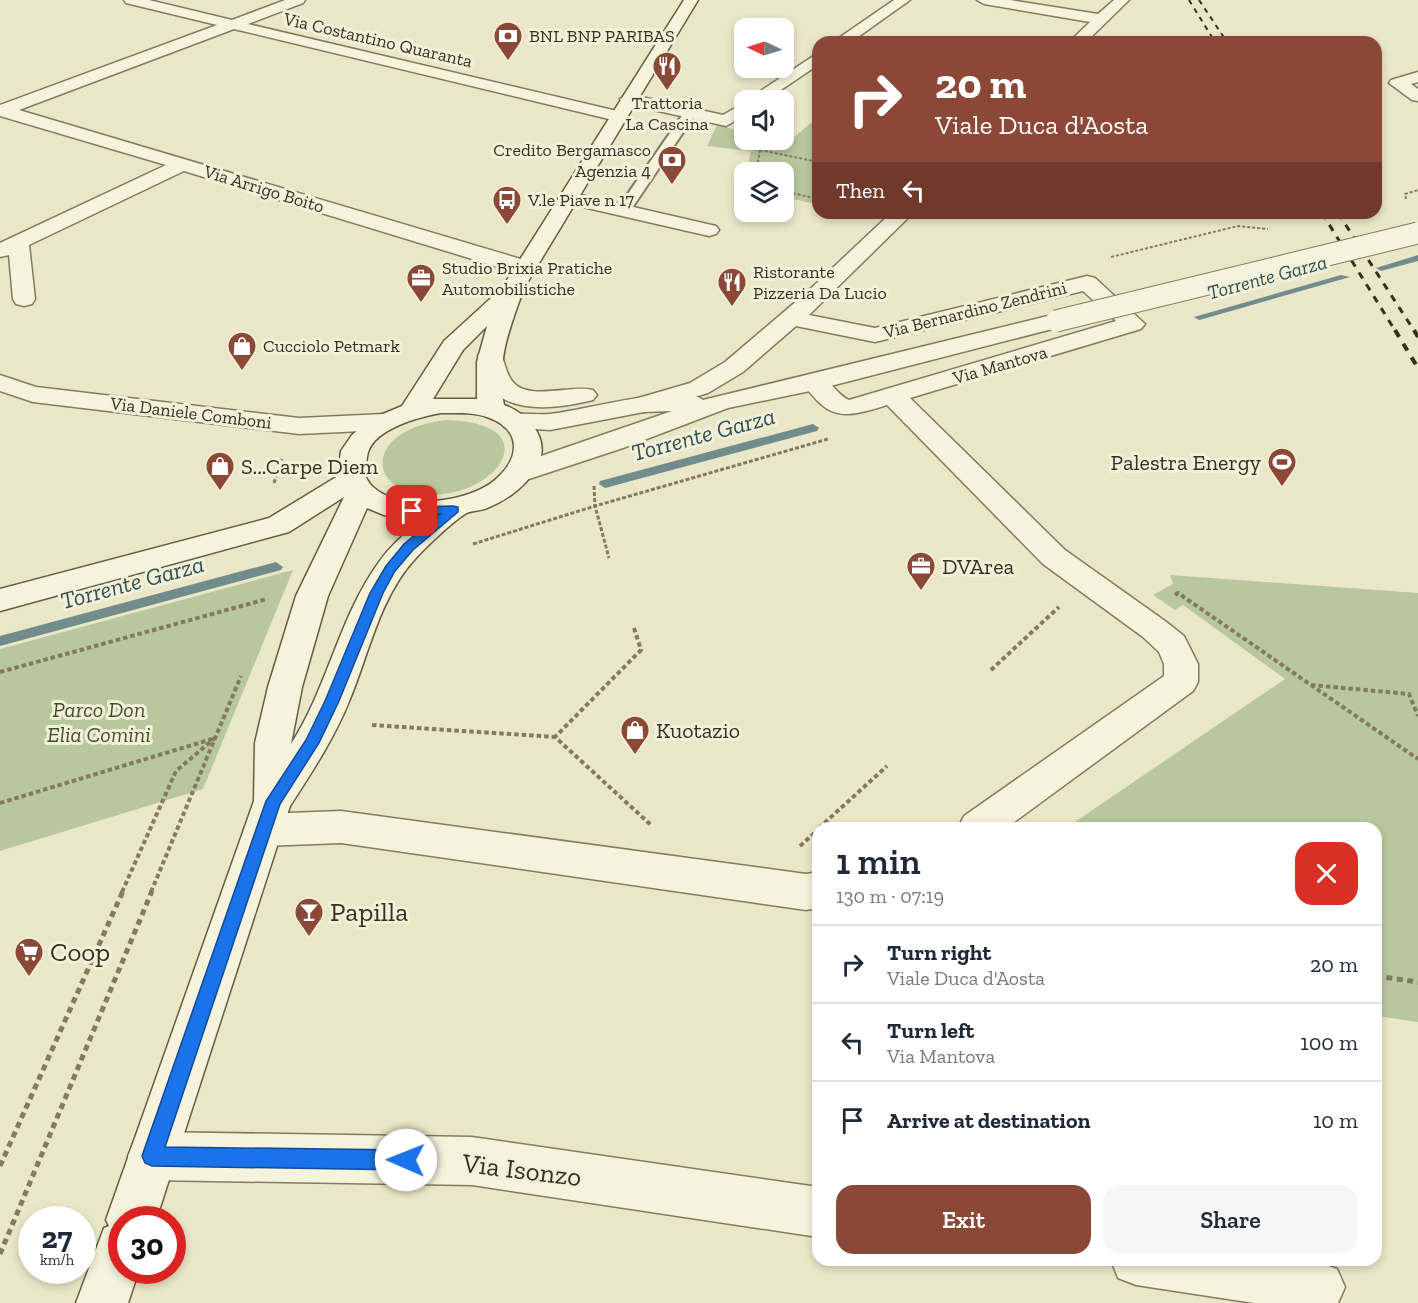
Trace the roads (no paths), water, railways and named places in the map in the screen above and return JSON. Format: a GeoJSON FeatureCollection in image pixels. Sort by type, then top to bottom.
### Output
{"type":"FeatureCollection","features":[{"type":"Feature","properties":{"kind":"street","name":"Via Costantino Quaranta"},"geometry":{"type":"LineString","coordinates":[[131,0],[617,116]]}},
{"type":"Feature","properties":{"kind":"street"},"geometry":{"type":"LineString","coordinates":[[1,110],[298,0]]}},
{"type":"Feature","properties":{"kind":"street"},"geometry":{"type":"LineString","coordinates":[[691,0],[617,116],[519,278],[490,356],[486,373],[487,391],[503,415],[524,432],[528,445],[527,459],[519,473],[508,485],[493,495],[453,510],[425,512],[400,510],[377,503],[357,485],[351,464],[356,449],[367,435],[384,422],[413,410],[441,405],[459,405],[503,415],[550,422],[644,404],[699,388],[725,372],[791,318],[897,219]]}},
{"type":"Feature","properties":{"kind":"street"},"geometry":{"type":"LineString","coordinates":[[850,36],[903,0]]}},
{"type":"Feature","properties":{"kind":"street"},"geometry":{"type":"LineString","coordinates":[[984,0],[1099,19]]}},
{"type":"Feature","properties":{"kind":"street"},"geometry":{"type":"LineString","coordinates":[[1083,36],[1122,0]]}},
{"type":"Feature","properties":{"kind":"street"},"geometry":{"type":"LineString","coordinates":[[770,90],[812,62]]}},
{"type":"Feature","properties":{"kind":"street"},"geometry":{"type":"LineString","coordinates":[[1418,77],[1396,84],[1418,96]]}},
{"type":"Feature","properties":{"kind":"street"},"geometry":{"type":"LineString","coordinates":[[628,99],[726,121],[734,115]]}},
{"type":"Feature","properties":{"kind":"street","name":"Via Arrigo Boito"},"geometry":{"type":"LineString","coordinates":[[1,110],[182,165],[519,278]]}},
{"type":"Feature","properties":{"kind":"street"},"geometry":{"type":"LineString","coordinates":[[24,298],[9,247],[182,165]]}},
{"type":"Feature","properties":{"kind":"street"},"geometry":{"type":"LineString","coordinates":[[568,198],[709,230]]}},
{"type":"Feature","properties":{"kind":"street"},"geometry":{"type":"LineString","coordinates":[[519,473],[613,442],[721,402],[815,382],[1418,233]]}},
{"type":"Feature","properties":{"kind":"street"},"geometry":{"type":"LineString","coordinates":[[413,410],[453,346],[519,278]]}},
{"type":"Feature","properties":{"kind":"street","name":"Via Bernardino Zendrini"},"geometry":{"type":"LineString","coordinates":[[791,318],[875,335],[1088,283]]}},
{"type":"Feature","properties":{"kind":"street","name":"Via Mantova"},"geometry":{"type":"LineString","coordinates":[[815,382],[837,405],[850,408],[1133,324],[1088,283]]}},
{"type":"Feature","properties":{"kind":"street"},"geometry":{"type":"LineString","coordinates":[[490,356],[498,379],[506,388],[521,395],[546,399],[608,392],[644,404],[721,402]]}},
{"type":"Feature","properties":{"kind":"street","name":"Via Daniele Comboni"},"geometry":{"type":"LineString","coordinates":[[0,383],[33,394],[299,426],[384,422]]}},
{"type":"Feature","properties":{"kind":"street"},"geometry":{"type":"LineString","coordinates":[[893,396],[1054,557],[1154,629],[1172,645],[1181,664],[1181,682],[985,822]]}},
{"type":"Feature","properties":{"kind":"street"},"geometry":{"type":"LineString","coordinates":[[0,600],[279,525],[357,485]]}},
{"type":"Feature","properties":{"kind":"street"},"geometry":{"type":"LineString","coordinates":[[268,816],[273,743],[285,687],[312,596],[357,485]]}},
{"type":"Feature","properties":{"kind":"street"},"geometry":{"type":"LineString","coordinates":[[136,1206],[268,816],[311,743],[332,701],[377,593],[390,569],[408,547],[453,510]]}},
{"type":"Feature","properties":{"kind":"street"},"geometry":{"type":"LineString","coordinates":[[268,816],[806,892],[812,891]]}},
{"type":"Feature","properties":{"kind":"street","name":"Via Isonzo"},"geometry":{"type":"LineString","coordinates":[[152,1156],[472,1161],[812,1211]]}},
{"type":"Feature","properties":{"kind":"street"},"geometry":{"type":"LineString","coordinates":[[1177,1266],[1319,1287]]}},
{"type":"Feature","properties":{"kind":"street"},"geometry":{"type":"LineString","coordinates":[[102,1303],[109,1284]]}},
{"type":"Feature","properties":{"kind":"lane"},"geometry":{"type":"LineString","coordinates":[[623,211],[690,113]]}},
{"type":"Feature","properties":{"kind":"waterway","name":"Torrente Garza"},"geometry":{"type":"LineString","coordinates":[[1381,268],[1418,258]]}},
{"type":"Feature","properties":{"kind":"waterway","name":"Torrente Garza"},"geometry":{"type":"LineString","coordinates":[[1199,317],[1345,277]]}},
{"type":"Feature","properties":{"kind":"waterway","name":"Torrente Garza"},"geometry":{"type":"LineString","coordinates":[[605,484],[813,428]]}},
{"type":"Feature","properties":{"kind":"waterway","name":"Torrente Garza"},"geometry":{"type":"LineString","coordinates":[[0,641],[276,567]]}},
{"type":"Feature","properties":{"kind":"railway"},"geometry":{"type":"LineString","coordinates":[[1189,0],[1211,36]]}},
{"type":"Feature","properties":{"kind":"railway"},"geometry":{"type":"LineString","coordinates":[[1199,0],[1223,36]]}},
{"type":"Feature","properties":{"kind":"railway"},"geometry":{"type":"LineString","coordinates":[[1326,219],[1396,332]]}},
{"type":"Feature","properties":{"kind":"railway"},"geometry":{"type":"LineString","coordinates":[[1342,219],[1415,332]]}},
{"type":"Feature","properties":{"kind":"railway"},"geometry":{"type":"LineString","coordinates":[[1395,330],[1418,368]]}},
{"type":"Feature","properties":{"kind":"railway"},"geometry":{"type":"LineString","coordinates":[[1414,330],[1418,337]]}},
{"type":"Feature","properties":{"kind":"place","name":"BNL BNP PARIBAS"},"geometry":{"type":"Point","coordinates":[508,62]}},
{"type":"Feature","properties":{"kind":"place","name":"Trattoria La Cascina"},"geometry":{"type":"Point","coordinates":[667,92]}},
{"type":"Feature","properties":{"kind":"place","name":"Credito Bergamasco Agenzia 4"},"geometry":{"type":"Point","coordinates":[672,186]}},
{"type":"Feature","properties":{"kind":"place","name":"V.le Piave n 17"},"geometry":{"type":"Point","coordinates":[507,226]}},
{"type":"Feature","properties":{"kind":"place","name":"Studio Brixia Pratiche Automobilistiche"},"geometry":{"type":"Point","coordinates":[421,304]}},
{"type":"Feature","properties":{"kind":"place","name":"Ristorante Pizzeria Da Lucio"},"geometry":{"type":"Point","coordinates":[732,308]}},
{"type":"Feature","properties":{"kind":"place","name":"Cucciolo Petmark"},"geometry":{"type":"Point","coordinates":[242,372]}},
{"type":"Feature","properties":{"kind":"place","name":"Palestra Energy"},"geometry":{"type":"Point","coordinates":[1282,488]}},
{"type":"Feature","properties":{"kind":"place","name":"S...Carpe Diem"},"geometry":{"type":"Point","coordinates":[220,492]}},
{"type":"Feature","properties":{"kind":"place","name":"DVArea"},"geometry":{"type":"Point","coordinates":[921,592]}},
{"type":"Feature","properties":{"kind":"place","name":"Kuotazio"},"geometry":{"type":"Point","coordinates":[635,756]}},
{"type":"Feature","properties":{"kind":"place","name":"Papilla"},"geometry":{"type":"Point","coordinates":[309,938]}},
{"type":"Feature","properties":{"kind":"place","name":"Coop"},"geometry":{"type":"Point","coordinates":[29,978]}},
{"type":"Feature","properties":{"kind":"park label","name":"Parco Don Elia Comini"},"geometry":{"type":"Point","coordinates":[99,722]}}]}
